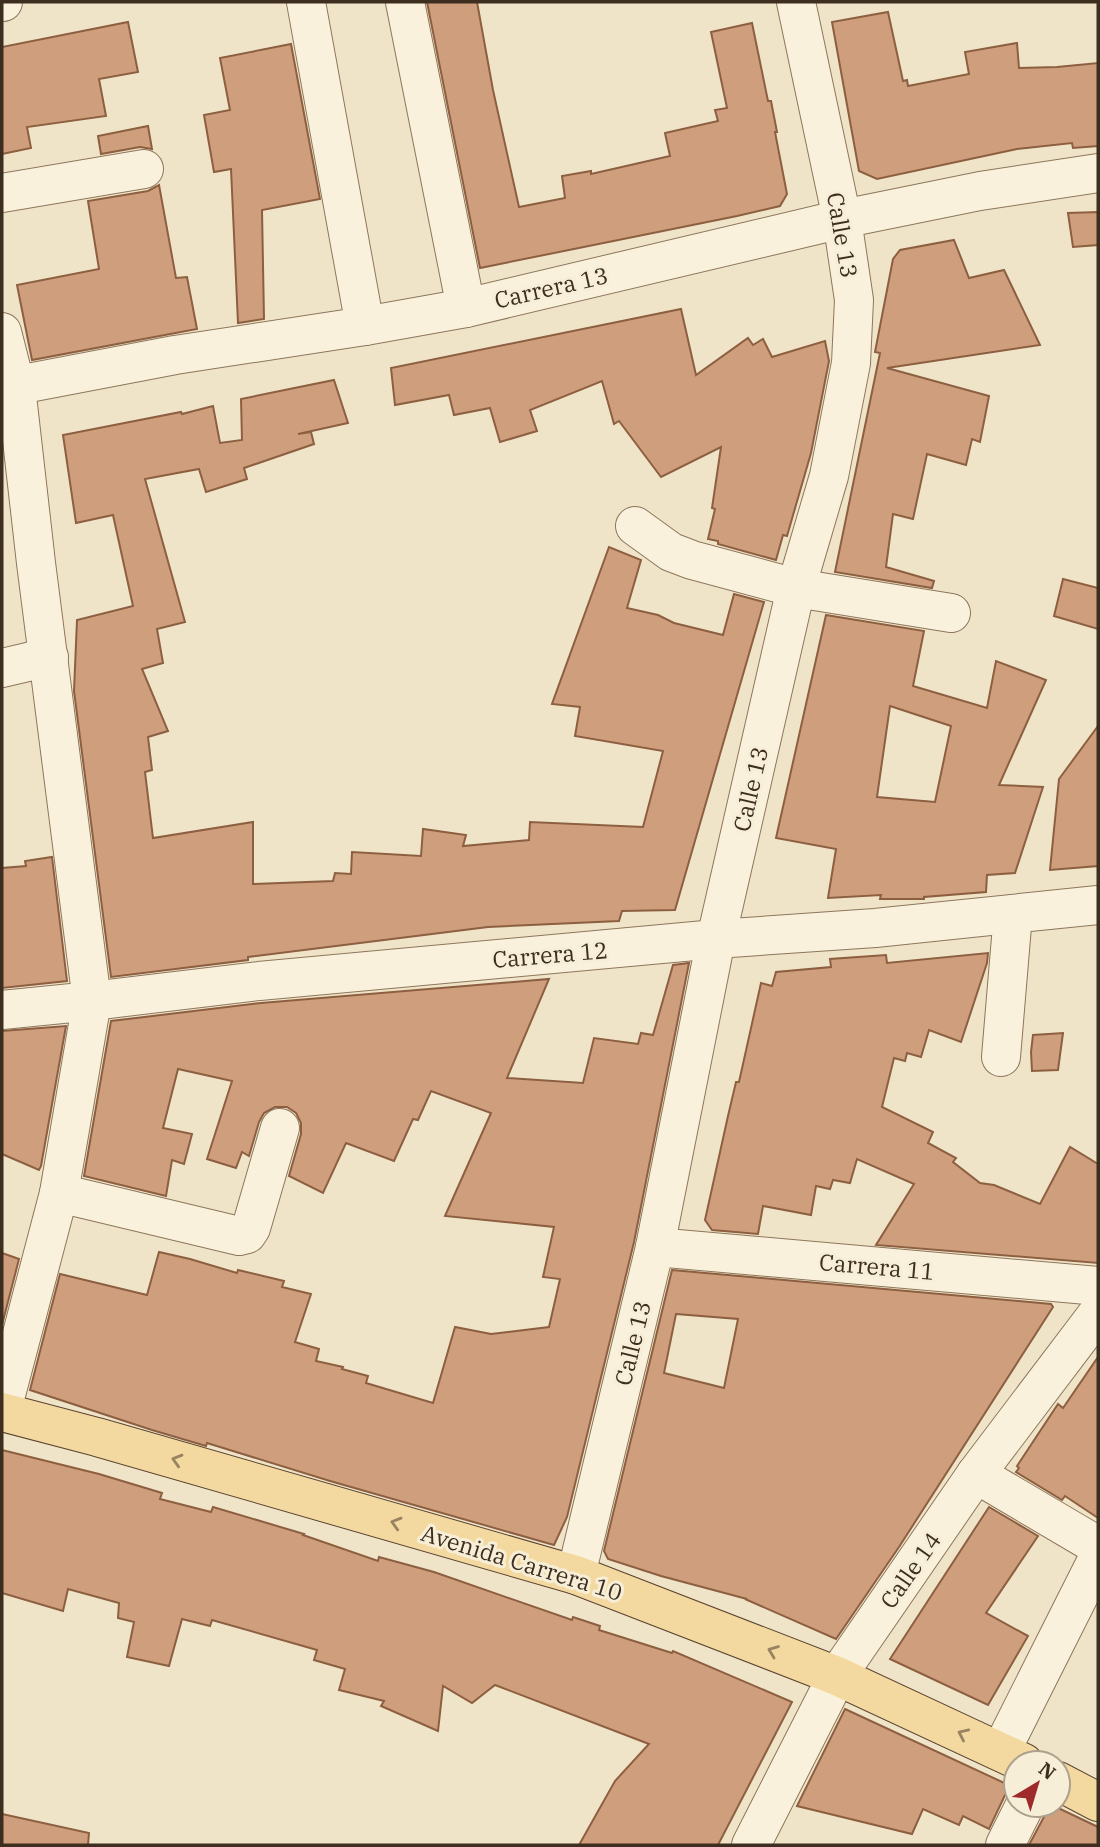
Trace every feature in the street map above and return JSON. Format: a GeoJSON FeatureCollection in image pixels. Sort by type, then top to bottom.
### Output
{"type":"FeatureCollection","features":[{"type":"Feature","properties":{"kind":"main road","name":"Avenida Carrera 10"},"geometry":{"type":"LineString","coordinates":[[2,1411],[576,1575],[837,1676],[1002,1752]]}},
{"type":"Feature","properties":{"kind":"main road"},"geometry":{"type":"LineString","coordinates":[[1072,1788],[1098,1802]]}},
{"type":"Feature","properties":{"kind":"street"},"geometry":{"type":"LineString","coordinates":[[306,2],[365,326]]}},
{"type":"Feature","properties":{"kind":"street"},"geometry":{"type":"LineString","coordinates":[[405,2],[466,307]]}},
{"type":"Feature","properties":{"kind":"street","name":"Calle 13"},"geometry":{"type":"LineString","coordinates":[[576,1575],[655,1247],[716,939],[796,588],[829,476],[851,363],[855,300],[842,219],[796,2]]}},
{"type":"Feature","properties":{"kind":"street"},"geometry":{"type":"LineString","coordinates":[[2,193],[144,169]]}},
{"type":"Feature","properties":{"kind":"street","name":"Carrera 13"},"geometry":{"type":"LineString","coordinates":[[9,388],[175,355],[365,326],[466,307],[842,219],[980,191],[1098,173]]}},
{"type":"Feature","properties":{"kind":"street"},"geometry":{"type":"LineString","coordinates":[[2,332],[48,657],[92,1001],[59,1193],[2,1411]]}},
{"type":"Feature","properties":{"kind":"street"},"geometry":{"type":"LineString","coordinates":[[635,526],[671,552],[692,560],[796,588],[951,613]]}},
{"type":"Feature","properties":{"kind":"street"},"geometry":{"type":"LineString","coordinates":[[2,668],[48,657]]}},
{"type":"Feature","properties":{"kind":"street","name":"Carrera 12"},"geometry":{"type":"LineString","coordinates":[[2,1010],[272,979],[716,939],[875,928],[1098,905]]}},
{"type":"Feature","properties":{"kind":"street"},"geometry":{"type":"LineString","coordinates":[[1001,1056],[1013,914]]}},
{"type":"Feature","properties":{"kind":"street"},"geometry":{"type":"LineString","coordinates":[[59,1193],[243,1236],[251,1228],[280,1128]]}},
{"type":"Feature","properties":{"kind":"street","name":"Carrera 11"},"geometry":{"type":"LineString","coordinates":[[655,1247],[1098,1286]]}},
{"type":"Feature","properties":{"kind":"street","name":"Calle 14"},"geometry":{"type":"LineString","coordinates":[[751,1845],[837,1676],[976,1474],[1098,1313]]}},
{"type":"Feature","properties":{"kind":"street"},"geometry":{"type":"LineString","coordinates":[[976,1474],[1098,1546]]}},
{"type":"Feature","properties":{"kind":"street"},"geometry":{"type":"LineString","coordinates":[[1016,1749],[1098,1558]]}},
{"type":"Feature","properties":{"kind":"street"},"geometry":{"type":"LineString","coordinates":[[1005,1845],[1018,1819]]}},
{"type":"Feature","properties":{"kind":"building"},"geometry":{"type":"Polygon","coordinates":[[[427,2],[477,2],[519,207],[565,198],[562,176],[591,171],[591,174],[670,156],[665,133],[718,121],[715,110],[727,108],[711,32],[752,23],[768,101],[771,101],[787,194],[780,206],[480,268],[427,2]]]}},
{"type":"Feature","properties":{"kind":"building"},"geometry":{"type":"Polygon","coordinates":[[[888,12],[903,81],[907,80],[908,86],[969,74],[965,52],[1017,43],[1019,68],[1098,63],[1098,146],[1073,148],[1072,143],[1017,149],[877,179],[859,171],[832,22],[888,12]]]}},
{"type":"Feature","properties":{"kind":"building"},"geometry":{"type":"Polygon","coordinates":[[[128,22],[138,72],[99,79],[106,116],[27,127],[31,148],[2,154],[2,47],[128,22]]]}},
{"type":"Feature","properties":{"kind":"building"},"geometry":{"type":"Polygon","coordinates":[[[291,44],[320,199],[262,210],[264,319],[238,323],[231,169],[214,172],[204,115],[230,110],[220,58],[291,44]]]}},
{"type":"Feature","properties":{"kind":"building"},"geometry":{"type":"Polygon","coordinates":[[[148,126],[152,149],[140,147],[101,154],[98,136],[148,126]]]}},
{"type":"Feature","properties":{"kind":"building"},"geometry":{"type":"Polygon","coordinates":[[[159,185],[176,278],[187,277],[197,329],[32,360],[17,285],[99,269],[88,201],[148,191],[159,185]]]}},
{"type":"Feature","properties":{"kind":"building"},"geometry":{"type":"Polygon","coordinates":[[[1098,212],[1098,245],[1073,247],[1068,213],[1098,212]]]}},
{"type":"Feature","properties":{"kind":"building"},"geometry":{"type":"Polygon","coordinates":[[[954,240],[969,278],[1004,270],[1040,345],[887,368],[989,396],[980,442],[972,439],[966,465],[927,454],[913,519],[893,514],[886,567],[934,581],[932,588],[835,572],[880,353],[875,352],[893,259],[900,250],[954,240]]]}},
{"type":"Feature","properties":{"kind":"building"},"geometry":{"type":"Polygon","coordinates":[[[681,309],[696,375],[748,338],[753,345],[763,339],[772,357],[825,341],[829,361],[811,453],[787,536],[783,535],[776,560],[708,539],[715,509],[712,508],[721,447],[661,477],[619,421],[614,424],[602,381],[530,410],[537,431],[500,442],[490,408],[454,415],[449,395],[395,405],[391,368],[681,309]]]}},
{"type":"Feature","properties":{"kind":"building"},"geometry":{"type":"Polygon","coordinates":[[[334,380],[348,423],[298,434],[311,432],[314,444],[244,468],[247,479],[206,492],[199,469],[145,479],[185,622],[157,629],[163,663],[142,669],[168,731],[148,737],[152,770],[145,772],[153,838],[253,822],[253,884],[333,881],[335,873],[351,874],[352,852],[421,856],[423,829],[466,835],[463,846],[529,840],[530,822],[643,827],[663,751],[575,736],[580,707],[552,704],[609,547],[641,560],[627,608],[723,635],[734,594],[764,602],[675,910],[622,911],[619,921],[488,927],[111,977],[74,691],[77,620],[133,606],[113,515],[76,523],[63,435],[213,406],[220,443],[242,440],[241,399],[334,380]]]}},
{"type":"Feature","properties":{"kind":"building"},"geometry":{"type":"Polygon","coordinates":[[[1063,579],[1098,588],[1098,629],[1054,616],[1063,579]]]}},
{"type":"Feature","properties":{"kind":"building"},"geometry":{"type":"Polygon","coordinates":[[[826,615],[924,631],[913,686],[987,708],[996,661],[1046,680],[999,785],[1043,787],[1015,873],[987,875],[986,892],[924,899],[880,899],[881,895],[828,898],[836,849],[776,838],[826,615]],[[890,706],[877,797],[935,802],[951,726],[890,706]]]}},
{"type":"Feature","properties":{"kind":"building"},"geometry":{"type":"Polygon","coordinates":[[[1098,726],[1098,866],[1050,870],[1059,779],[1098,726]]]}},
{"type":"Feature","properties":{"kind":"building"},"geometry":{"type":"Polygon","coordinates":[[[52,857],[67,981],[2,988],[2,868],[26,866],[25,861],[52,857]]]}},
{"type":"Feature","properties":{"kind":"building"},"geometry":{"type":"Polygon","coordinates":[[[988,953],[961,1042],[929,1030],[921,1057],[907,1053],[905,1061],[894,1058],[882,1107],[933,1132],[928,1143],[956,1158],[953,1162],[980,1183],[994,1185],[1040,1204],[1070,1147],[1098,1164],[1098,1263],[876,1245],[914,1184],[857,1159],[850,1183],[833,1180],[830,1189],[816,1186],[811,1215],[763,1206],[758,1234],[712,1230],[705,1220],[761,983],[772,986],[776,972],[831,967],[830,959],[886,955],[887,963],[988,953]]]}},
{"type":"Feature","properties":{"kind":"building"},"geometry":{"type":"Polygon","coordinates":[[[689,963],[634,1242],[567,1517],[554,1545],[207,1443],[206,1446],[30,1390],[60,1274],[147,1295],[159,1252],[237,1273],[238,1270],[284,1281],[282,1287],[311,1294],[295,1342],[319,1349],[316,1361],[368,1376],[366,1383],[433,1403],[455,1327],[491,1334],[549,1327],[560,1279],[543,1277],[554,1227],[445,1216],[491,1113],[431,1091],[418,1120],[413,1119],[394,1161],[346,1143],[323,1193],[289,1176],[301,1134],[301,1123],[296,1113],[287,1107],[275,1107],[264,1113],[249,1156],[242,1152],[236,1168],[207,1159],[232,1081],[178,1069],[163,1128],[192,1134],[184,1164],[172,1160],[166,1196],[84,1176],[111,1021],[261,1003],[549,979],[507,1078],[583,1083],[594,1038],[638,1044],[641,1033],[653,1035],[673,965],[689,963]]]}},
{"type":"Feature","properties":{"kind":"building"},"geometry":{"type":"Polygon","coordinates":[[[66,1026],[39,1170],[2,1154],[2,1031],[66,1026]]]}},
{"type":"Feature","properties":{"kind":"building"},"geometry":{"type":"Polygon","coordinates":[[[1063,1033],[1058,1070],[1032,1071],[1033,1035],[1063,1033]]]}},
{"type":"Feature","properties":{"kind":"building"},"geometry":{"type":"Polygon","coordinates":[[[2,1253],[19,1259],[2,1325],[2,1253]]]}},
{"type":"Feature","properties":{"kind":"building"},"geometry":{"type":"Polygon","coordinates":[[[672,1270],[1051,1304],[1053,1307],[899,1547],[836,1639],[747,1599],[608,1559],[604,1551],[672,1270]],[[676,1314],[664,1373],[724,1388],[738,1319],[676,1314]]]}},
{"type":"Feature","properties":{"kind":"building"},"geometry":{"type":"Polygon","coordinates":[[[1098,1357],[1098,1518],[1065,1496],[1062,1500],[1016,1472],[1019,1468],[1017,1466],[1058,1404],[1063,1408],[1098,1357]]]}},
{"type":"Feature","properties":{"kind":"building"},"geometry":{"type":"Polygon","coordinates":[[[2,1450],[162,1493],[160,1499],[211,1512],[213,1507],[304,1534],[378,1561],[379,1557],[434,1572],[572,1620],[573,1617],[600,1626],[599,1630],[672,1653],[673,1651],[792,1702],[718,1845],[579,1845],[615,1781],[649,1744],[495,1685],[472,1703],[443,1686],[438,1731],[381,1706],[384,1701],[339,1690],[345,1669],[314,1660],[317,1650],[212,1620],[210,1626],[182,1619],[169,1666],[127,1657],[134,1622],[118,1618],[119,1603],[68,1589],[63,1611],[2,1593],[2,1450]]]}},
{"type":"Feature","properties":{"kind":"building"},"geometry":{"type":"Polygon","coordinates":[[[989,1507],[1038,1536],[986,1613],[1028,1636],[988,1705],[890,1659],[989,1507]]]}},
{"type":"Feature","properties":{"kind":"building"},"geometry":{"type":"Polygon","coordinates":[[[845,1709],[1002,1782],[1002,1801],[989,1829],[963,1816],[959,1825],[923,1809],[912,1834],[797,1806],[845,1709]]]}},
{"type":"Feature","properties":{"kind":"building"},"geometry":{"type":"Polygon","coordinates":[[[2,1814],[89,1833],[88,1845],[2,1845],[2,1814]]]}},
{"type":"Feature","properties":{"kind":"building"},"geometry":{"type":"Polygon","coordinates":[[[1072,1815],[1098,1827],[1098,1845],[1029,1845],[1043,1819],[1072,1819],[1072,1815]]]}}]}
